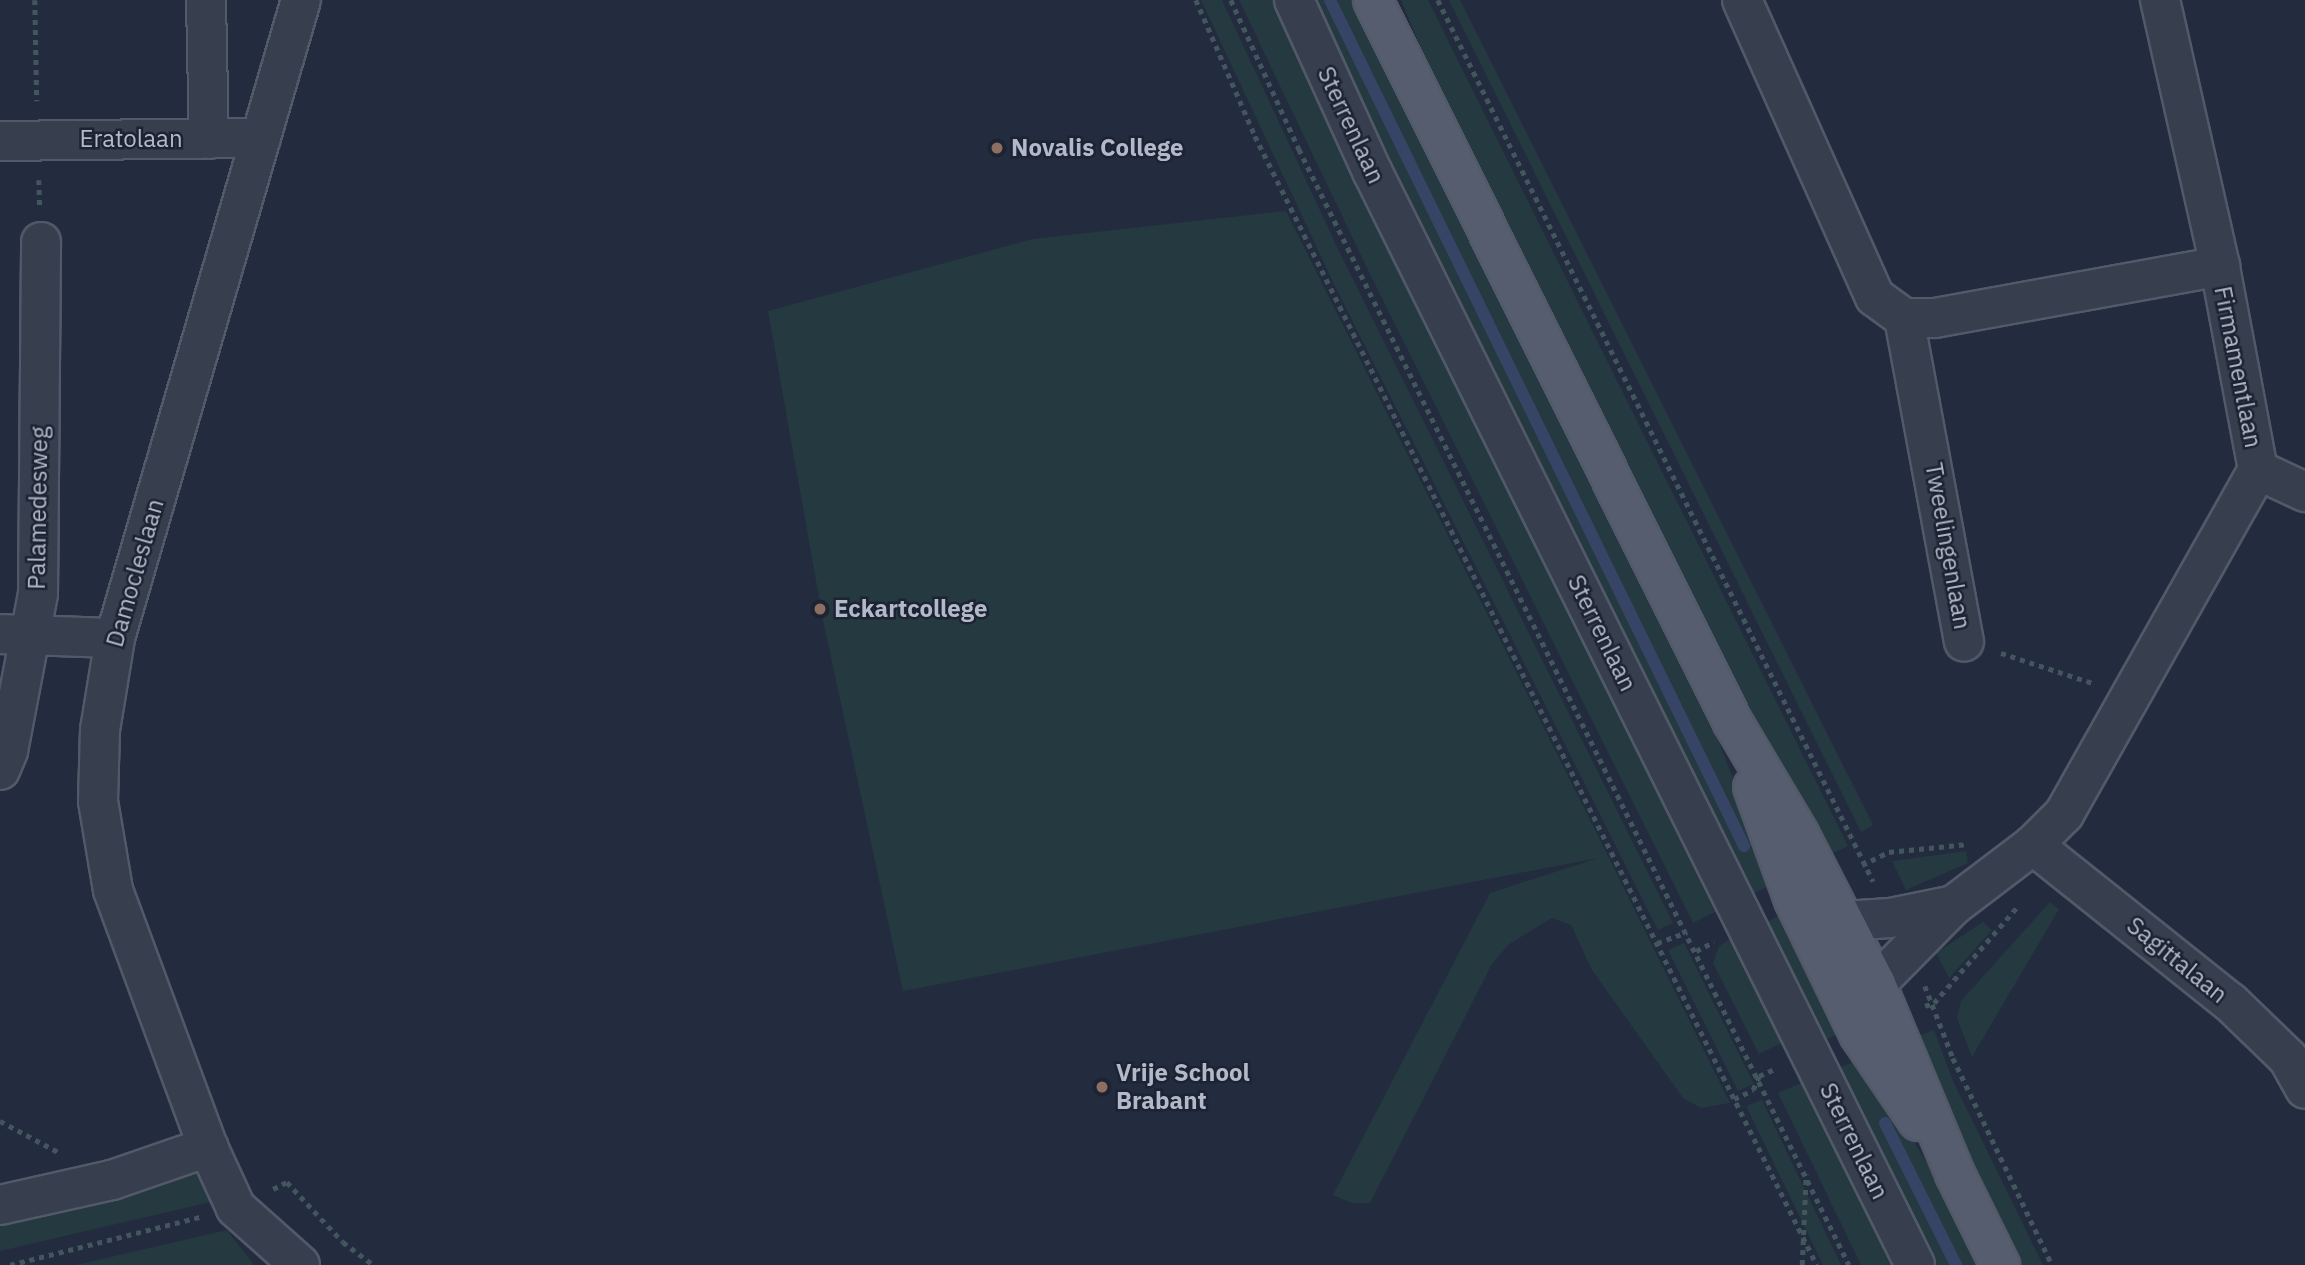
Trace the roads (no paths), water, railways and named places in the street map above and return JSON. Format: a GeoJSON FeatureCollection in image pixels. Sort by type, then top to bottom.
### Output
{"type":"FeatureCollection","features":[{"type":"Feature","properties":{"kind":"main road"},"geometry":{"type":"LineString","coordinates":[[1373,0],[1397,43],[1732,721],[1844,921],[1876,984],[1955,1174],[2000,1265]]}},
{"type":"Feature","properties":{"kind":"main road"},"geometry":{"type":"LineString","coordinates":[[1386,0],[1397,43]]}},
{"type":"Feature","properties":{"kind":"main road"},"geometry":{"type":"LineString","coordinates":[[1732,721],[1783,874],[1842,998],[1887,1077],[1955,1174]]}},
{"type":"Feature","properties":{"kind":"street"},"geometry":{"type":"LineString","coordinates":[[205,0],[209,139]]}},
{"type":"Feature","properties":{"kind":"street","name":"Damocleslaan"},"geometry":{"type":"LineString","coordinates":[[300,1265],[236,1208],[208,1147],[113,890],[97,801],[100,730],[115,638],[301,0]]}},
{"type":"Feature","properties":{"kind":"street","name":"Sterrenlaan"},"geometry":{"type":"LineString","coordinates":[[1294,0],[1372,171],[1915,1265]]}},
{"type":"Feature","properties":{"kind":"street"},"geometry":{"type":"LineString","coordinates":[[1742,0],[1875,297],[1904,318],[1935,318],[2220,266]]}},
{"type":"Feature","properties":{"kind":"street","name":"Firmamentlaan"},"geometry":{"type":"LineString","coordinates":[[1844,921],[1898,933],[1954,905],[2033,845],[2064,814],[2133,697],[2258,470],[2220,266],[2160,0]]}},
{"type":"Feature","properties":{"kind":"street","name":"Eratolaan"},"geometry":{"type":"LineString","coordinates":[[0,141],[261,138]]}},
{"type":"Feature","properties":{"kind":"street","name":"Palamedesweg"},"geometry":{"type":"LineString","coordinates":[[0,770],[8,751],[15,634],[38,594],[41,242]]}},
{"type":"Feature","properties":{"kind":"street","name":"Tweelingenlaan"},"geometry":{"type":"LineString","coordinates":[[1904,318],[1964,641]]}},
{"type":"Feature","properties":{"kind":"street"},"geometry":{"type":"LineString","coordinates":[[2258,470],[2305,492]]}},
{"type":"Feature","properties":{"kind":"street"},"geometry":{"type":"LineString","coordinates":[[15,634],[115,638]]}},
{"type":"Feature","properties":{"kind":"street","name":"Sagittalaan"},"geometry":{"type":"LineString","coordinates":[[2033,845],[2230,1002],[2299,1066]]}},
{"type":"Feature","properties":{"kind":"street"},"geometry":{"type":"LineString","coordinates":[[1876,984],[1898,933]]}},
{"type":"Feature","properties":{"kind":"street"},"geometry":{"type":"LineString","coordinates":[[0,1205],[112,1180],[208,1147]]}},
{"type":"Feature","properties":{"kind":"waterway"},"geometry":{"type":"LineString","coordinates":[[1330,0],[1744,846]]}},
{"type":"Feature","properties":{"kind":"waterway"},"geometry":{"type":"LineString","coordinates":[[1885,1123],[1956,1265]]}},
{"type":"Feature","properties":{"kind":"place","name":"Novalis College"},"geometry":{"type":"Point","coordinates":[997,148]}},
{"type":"Feature","properties":{"kind":"place","name":"Eckartcollege"},"geometry":{"type":"Point","coordinates":[820,609]}},
{"type":"Feature","properties":{"kind":"place","name":"Vrije School Brabant"},"geometry":{"type":"Point","coordinates":[1102,1087]}}]}
